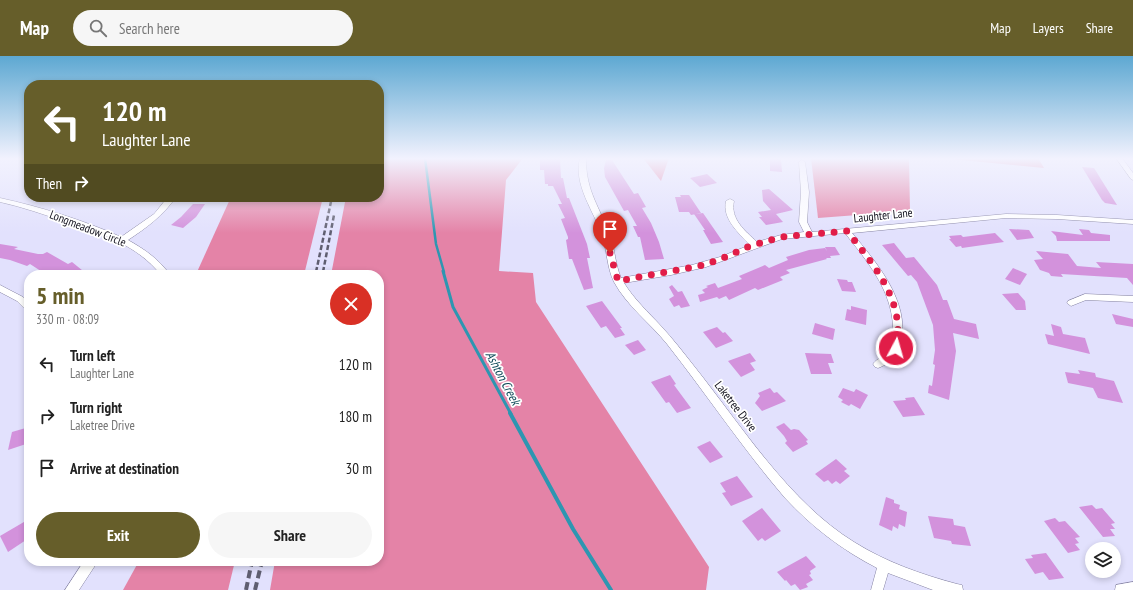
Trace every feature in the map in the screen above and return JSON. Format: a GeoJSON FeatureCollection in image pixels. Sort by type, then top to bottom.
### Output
{"type":"FeatureCollection","features":[{"type":"Feature","properties":{"kind":"street","name":"Laketree Drive"},"geometry":{"type":"LineString","coordinates":[[583,183],[607,237],[618,281],[626,294],[668,340],[774,478],[794,500],[817,522],[836,537],[862,554],[907,576],[957,590]]}},
{"type":"Feature","properties":{"kind":"street"},"geometry":{"type":"LineString","coordinates":[[804,183],[803,222],[809,234]]}},
{"type":"Feature","properties":{"kind":"street","name":"Longmeadow Circle"},"geometry":{"type":"LineString","coordinates":[[0,200],[45,212],[122,240],[146,254],[161,270]]}},
{"type":"Feature","properties":{"kind":"street"},"geometry":{"type":"LineString","coordinates":[[730,201],[728,209],[730,214],[736,224],[755,245]]}},
{"type":"Feature","properties":{"kind":"street"},"geometry":{"type":"LineString","coordinates":[[122,240],[154,217],[169,202]]}},
{"type":"Feature","properties":{"kind":"street","name":"Laughter Lane"},"geometry":{"type":"LineString","coordinates":[[618,281],[704,265],[755,245],[781,237],[1006,216],[1057,217],[1133,222]]}},
{"type":"Feature","properties":{"kind":"street"},"geometry":{"type":"LineString","coordinates":[[847,231],[891,292],[896,308],[898,324],[896,348],[888,358],[878,364]]}},
{"type":"Feature","properties":{"kind":"street"},"geometry":{"type":"LineString","coordinates":[[0,288],[20,299],[24,303]]}},
{"type":"Feature","properties":{"kind":"street"},"geometry":{"type":"LineString","coordinates":[[1071,303],[1085,297],[1133,299]]}},
{"type":"Feature","properties":{"kind":"street"},"geometry":{"type":"LineString","coordinates":[[877,590],[884,565]]}},
{"type":"Feature","properties":{"kind":"street"},"geometry":{"type":"LineString","coordinates":[[71,590],[88,566]]}},
{"type":"Feature","properties":{"kind":"street"},"geometry":{"type":"LineString","coordinates":[[1121,590],[1133,588]]}},
{"type":"Feature","properties":{"kind":"shaded area"},"geometry":{"type":"Polygon","coordinates":[[[384,183],[506,183],[499,271],[533,273],[536,302],[709,567],[706,590],[270,590],[274,566],[384,566],[384,270],[332,270],[345,202],[384,202],[384,183]]]}},
{"type":"Feature","properties":{"kind":"shaded area"},"geometry":{"type":"Polygon","coordinates":[[[814,183],[909,183],[910,211],[818,218],[814,183]]]}},
{"type":"Feature","properties":{"kind":"shaded area"},"geometry":{"type":"Polygon","coordinates":[[[229,202],[322,202],[305,270],[198,270],[229,202]]]}},
{"type":"Feature","properties":{"kind":"shaded area"},"geometry":{"type":"Polygon","coordinates":[[[136,566],[234,566],[228,590],[123,590],[136,566]]]}},
{"type":"Feature","properties":{"kind":"building"},"geometry":{"type":"Polygon","coordinates":[[[564,183],[567,198],[569,198],[587,244],[590,258],[587,258],[593,288],[584,290],[572,259],[569,259],[566,240],[568,237],[561,219],[565,218],[558,204],[562,204],[553,186],[548,186],[548,184],[545,184],[564,183]]]}},
{"type":"Feature","properties":{"kind":"building"},"geometry":{"type":"Polygon","coordinates":[[[608,183],[627,183],[634,194],[638,193],[646,207],[642,208],[651,223],[664,259],[645,260],[640,237],[638,237],[633,226],[637,226],[628,210],[624,211],[608,183]]]}},
{"type":"Feature","properties":{"kind":"building"},"geometry":{"type":"Polygon","coordinates":[[[695,183],[717,183],[700,187],[695,183]]]}},
{"type":"Feature","properties":{"kind":"building"},"geometry":{"type":"Polygon","coordinates":[[[1092,183],[1103,183],[1117,205],[1105,203],[1092,183]]]}},
{"type":"Feature","properties":{"kind":"building"},"geometry":{"type":"Polygon","coordinates":[[[769,189],[793,210],[776,214],[783,222],[766,225],[759,217],[762,217],[758,212],[771,210],[763,201],[762,190],[769,189]]]}},
{"type":"Feature","properties":{"kind":"building"},"geometry":{"type":"Polygon","coordinates":[[[680,195],[689,195],[701,213],[691,215],[689,212],[679,212],[675,197],[681,197],[680,195]]]}},
{"type":"Feature","properties":{"kind":"building"},"geometry":{"type":"Polygon","coordinates":[[[193,204],[205,204],[196,217],[183,228],[171,225],[181,217],[193,204]]]}},
{"type":"Feature","properties":{"kind":"building"},"geometry":{"type":"Polygon","coordinates":[[[703,213],[723,242],[711,244],[703,230],[705,230],[694,214],[703,213]]]}},
{"type":"Feature","properties":{"kind":"building"},"geometry":{"type":"Polygon","coordinates":[[[1009,229],[1029,230],[1034,238],[1017,240],[1009,229]]]}},
{"type":"Feature","properties":{"kind":"building"},"geometry":{"type":"Polygon","coordinates":[[[1079,229],[1089,230],[1091,233],[1110,235],[1110,241],[1057,241],[1056,236],[1051,231],[1083,235],[1079,229]]]}},
{"type":"Feature","properties":{"kind":"building"},"geometry":{"type":"Polygon","coordinates":[[[995,233],[1004,242],[962,248],[961,246],[956,247],[949,239],[951,239],[949,236],[961,235],[963,237],[995,233]]]}},
{"type":"Feature","properties":{"kind":"building"},"geometry":{"type":"Polygon","coordinates":[[[894,243],[906,258],[914,257],[937,285],[943,300],[947,300],[954,319],[976,324],[979,339],[953,333],[956,351],[949,400],[928,393],[929,385],[932,386],[935,365],[933,364],[935,350],[933,325],[917,282],[911,275],[908,276],[882,245],[894,243]]]}},
{"type":"Feature","properties":{"kind":"building"},"geometry":{"type":"Polygon","coordinates":[[[0,244],[18,247],[14,249],[38,254],[47,252],[68,264],[72,262],[82,270],[39,270],[30,264],[27,266],[0,258],[0,244]]]}},
{"type":"Feature","properties":{"kind":"building"},"geometry":{"type":"Polygon","coordinates":[[[825,247],[835,247],[840,255],[830,256],[831,258],[826,258],[827,259],[786,270],[790,273],[780,277],[783,280],[758,290],[755,288],[729,300],[726,296],[719,299],[717,297],[700,302],[698,295],[705,293],[702,290],[708,287],[706,286],[715,283],[718,288],[742,279],[739,276],[765,265],[769,268],[788,260],[786,257],[809,250],[825,248],[827,251],[825,247]]]}},
{"type":"Feature","properties":{"kind":"building"},"geometry":{"type":"Polygon","coordinates":[[[1036,251],[1068,254],[1077,266],[1101,268],[1096,262],[1133,264],[1133,285],[1127,278],[1061,274],[1063,277],[1051,276],[1049,273],[1040,270],[1034,260],[1043,259],[1036,251]]]}},
{"type":"Feature","properties":{"kind":"building"},"geometry":{"type":"Polygon","coordinates":[[[1013,268],[1027,274],[1020,285],[1005,279],[1013,268]]]}},
{"type":"Feature","properties":{"kind":"building"},"geometry":{"type":"Polygon","coordinates":[[[837,279],[852,282],[856,292],[842,291],[837,279]]]}},
{"type":"Feature","properties":{"kind":"building"},"geometry":{"type":"Polygon","coordinates":[[[672,285],[678,292],[682,291],[690,306],[681,308],[679,305],[674,307],[669,299],[674,296],[669,287],[672,285]]]}},
{"type":"Feature","properties":{"kind":"building"},"geometry":{"type":"Polygon","coordinates":[[[1018,293],[1025,301],[1026,310],[1016,310],[1002,294],[1018,293]]]}},
{"type":"Feature","properties":{"kind":"building"},"geometry":{"type":"Polygon","coordinates":[[[602,301],[622,328],[620,328],[625,335],[615,338],[606,326],[601,328],[586,306],[602,301]]]}},
{"type":"Feature","properties":{"kind":"building"},"geometry":{"type":"Polygon","coordinates":[[[851,306],[867,310],[866,325],[845,320],[847,309],[851,310],[851,306]]]}},
{"type":"Feature","properties":{"kind":"building"},"geometry":{"type":"Polygon","coordinates":[[[1112,314],[1133,319],[1133,327],[1116,324],[1112,314]]]}},
{"type":"Feature","properties":{"kind":"building"},"geometry":{"type":"Polygon","coordinates":[[[815,323],[835,329],[833,340],[812,334],[815,323]]]}},
{"type":"Feature","properties":{"kind":"building"},"geometry":{"type":"Polygon","coordinates":[[[1051,324],[1061,327],[1063,334],[1085,338],[1090,354],[1048,344],[1045,334],[1054,336],[1051,324]]]}},
{"type":"Feature","properties":{"kind":"building"},"geometry":{"type":"Polygon","coordinates":[[[717,327],[723,333],[725,332],[733,341],[716,348],[703,332],[717,327]]]}},
{"type":"Feature","properties":{"kind":"building"},"geometry":{"type":"Polygon","coordinates":[[[638,340],[646,350],[634,355],[625,345],[638,340]]]}},
{"type":"Feature","properties":{"kind":"building"},"geometry":{"type":"Polygon","coordinates":[[[750,353],[756,361],[750,363],[755,370],[741,377],[728,361],[750,353]]]}},
{"type":"Feature","properties":{"kind":"building"},"geometry":{"type":"Polygon","coordinates":[[[805,353],[831,354],[834,363],[828,363],[832,374],[811,374],[805,353]]]}},
{"type":"Feature","properties":{"kind":"building"},"geometry":{"type":"Polygon","coordinates":[[[1078,370],[1095,373],[1096,377],[1114,381],[1123,403],[1098,398],[1093,388],[1068,383],[1065,372],[1080,374],[1078,370]]]}},
{"type":"Feature","properties":{"kind":"building"},"geometry":{"type":"Polygon","coordinates":[[[670,375],[676,384],[674,385],[691,408],[677,413],[669,402],[666,403],[651,382],[670,375]]]}},
{"type":"Feature","properties":{"kind":"building"},"geometry":{"type":"Polygon","coordinates":[[[770,388],[774,393],[777,392],[786,401],[762,411],[755,403],[760,396],[758,393],[770,388]]]}},
{"type":"Feature","properties":{"kind":"building"},"geometry":{"type":"Polygon","coordinates":[[[843,388],[854,392],[856,389],[868,395],[860,409],[851,404],[849,406],[841,402],[843,400],[838,397],[843,388]]]}},
{"type":"Feature","properties":{"kind":"building"},"geometry":{"type":"Polygon","coordinates":[[[914,397],[925,415],[903,417],[893,401],[906,400],[905,398],[914,397]]]}},
{"type":"Feature","properties":{"kind":"building"},"geometry":{"type":"Polygon","coordinates":[[[784,423],[791,430],[799,430],[808,440],[806,441],[808,444],[793,452],[785,443],[787,441],[784,436],[776,427],[784,423]]]}},
{"type":"Feature","properties":{"kind":"building"},"geometry":{"type":"Polygon","coordinates":[[[24,428],[24,445],[8,450],[12,432],[24,428]]]}},
{"type":"Feature","properties":{"kind":"building"},"geometry":{"type":"Polygon","coordinates":[[[710,441],[723,457],[710,463],[697,447],[710,441]]]}},
{"type":"Feature","properties":{"kind":"building"},"geometry":{"type":"Polygon","coordinates":[[[836,459],[847,469],[844,471],[850,476],[840,484],[836,481],[832,484],[828,480],[824,482],[815,474],[836,459]]]}},
{"type":"Feature","properties":{"kind":"building"},"geometry":{"type":"Polygon","coordinates":[[[737,476],[753,497],[731,506],[722,493],[726,492],[720,483],[737,476]]]}},
{"type":"Feature","properties":{"kind":"building"},"geometry":{"type":"Polygon","coordinates":[[[886,497],[894,500],[894,503],[900,505],[899,509],[907,512],[905,527],[899,524],[898,529],[893,526],[892,531],[879,525],[886,497]]]}},
{"type":"Feature","properties":{"kind":"building"},"geometry":{"type":"Polygon","coordinates":[[[1092,505],[1096,509],[1102,508],[1115,523],[1111,524],[1115,529],[1110,529],[1115,536],[1103,537],[1079,507],[1092,505]]]}},
{"type":"Feature","properties":{"kind":"building"},"geometry":{"type":"Polygon","coordinates":[[[762,508],[781,531],[765,541],[762,538],[758,541],[742,521],[762,508]]]}},
{"type":"Feature","properties":{"kind":"building"},"geometry":{"type":"Polygon","coordinates":[[[928,516],[953,519],[954,525],[965,527],[971,546],[952,544],[951,541],[934,538],[928,516]]]}},
{"type":"Feature","properties":{"kind":"building"},"geometry":{"type":"Polygon","coordinates":[[[1055,518],[1059,522],[1065,521],[1080,537],[1075,538],[1079,543],[1075,544],[1080,550],[1068,553],[1044,521],[1055,518]]]}},
{"type":"Feature","properties":{"kind":"building"},"geometry":{"type":"Polygon","coordinates":[[[24,522],[24,541],[8,552],[0,536],[24,522]]]}},
{"type":"Feature","properties":{"kind":"building"},"geometry":{"type":"Polygon","coordinates":[[[1046,553],[1064,578],[1049,580],[1043,572],[1035,574],[1025,559],[1033,558],[1031,555],[1046,553]]]}},
{"type":"Feature","properties":{"kind":"building"},"geometry":{"type":"Polygon","coordinates":[[[806,556],[816,567],[810,571],[811,574],[809,575],[813,580],[806,584],[808,587],[800,590],[795,584],[791,586],[777,572],[806,556]]]}},
{"type":"Feature","properties":{"kind":"waterway","name":"Ashton Creek"},"geometry":{"type":"LineString","coordinates":[[428,183],[436,244],[444,272]]}},
{"type":"Feature","properties":{"kind":"waterway","name":"Ashton Creek"},"geometry":{"type":"LineString","coordinates":[[443,271],[453,307],[511,414]]}},
{"type":"Feature","properties":{"kind":"waterway","name":"Ashton Creek"},"geometry":{"type":"LineString","coordinates":[[510,413],[573,529],[611,590]]}},
{"type":"Feature","properties":{"kind":"railway"},"geometry":{"type":"LineString","coordinates":[[316,270],[331,202]]}},
{"type":"Feature","properties":{"kind":"railway"},"geometry":{"type":"LineString","coordinates":[[323,270],[334,215]]}},
{"type":"Feature","properties":{"kind":"railway"},"geometry":{"type":"LineString","coordinates":[[246,590],[251,566]]}},
{"type":"Feature","properties":{"kind":"railway"},"geometry":{"type":"LineString","coordinates":[[255,590],[261,566]]}},
{"type":"Feature","properties":{"kind":"route"},"geometry":{"type":"LineString","coordinates":[[610,253],[618,281],[704,265],[750,246],[781,237],[847,231],[891,292],[896,308],[898,324],[896,348]]}}]}
